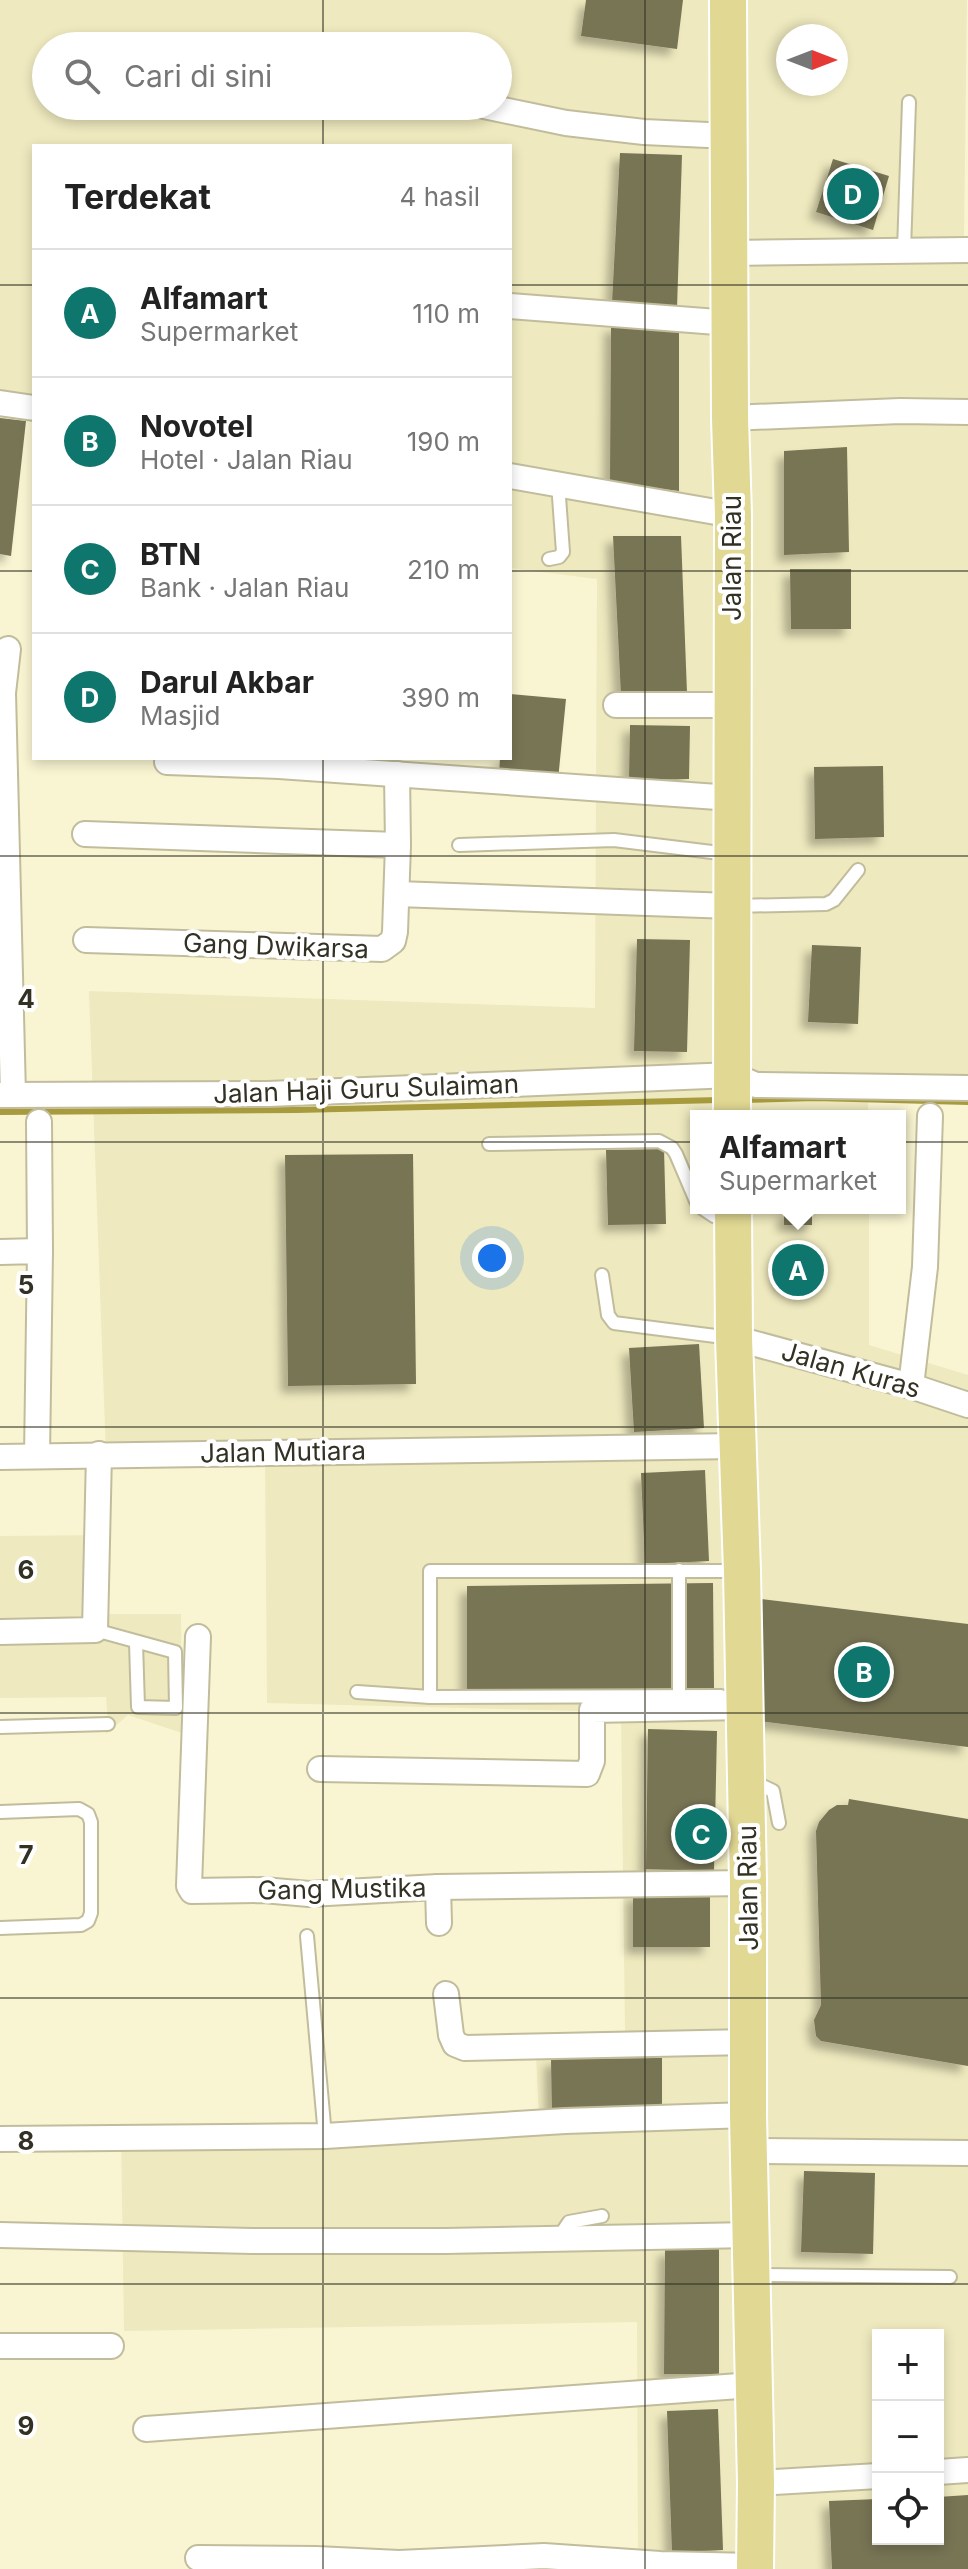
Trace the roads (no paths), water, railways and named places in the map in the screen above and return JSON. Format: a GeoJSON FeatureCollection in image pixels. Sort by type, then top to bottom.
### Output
{"type":"FeatureCollection","features":[{"type":"Feature","properties":{"kind":"main road","name":"Jalan Riau"},"geometry":{"type":"LineString","coordinates":[[728,0],[733,515],[732,1095]]}},
{"type":"Feature","properties":{"kind":"main road","name":"Jalan Riau"},"geometry":{"type":"LineString","coordinates":[[723,1214],[734,1338],[742,1571],[755,2567]]}},
{"type":"Feature","properties":{"kind":"street"},"geometry":{"type":"LineString","coordinates":[[512,112],[566,123],[644,132],[729,136]]}},
{"type":"Feature","properties":{"kind":"street"},"geometry":{"type":"LineString","coordinates":[[730,253],[968,250]]}},
{"type":"Feature","properties":{"kind":"street"},"geometry":{"type":"LineString","coordinates":[[512,306],[730,323]]}},
{"type":"Feature","properties":{"kind":"street"},"geometry":{"type":"LineString","coordinates":[[0,403],[32,408]]}},
{"type":"Feature","properties":{"kind":"street"},"geometry":{"type":"LineString","coordinates":[[730,418],[900,411],[968,412]]}},
{"type":"Feature","properties":{"kind":"street"},"geometry":{"type":"LineString","coordinates":[[512,476],[733,515]]}},
{"type":"Feature","properties":{"kind":"street"},"geometry":{"type":"LineString","coordinates":[[6,1095],[3,693],[8,649]]}},
{"type":"Feature","properties":{"kind":"street"},"geometry":{"type":"LineString","coordinates":[[616,705],[733,705]]}},
{"type":"Feature","properties":{"kind":"street"},"geometry":{"type":"LineString","coordinates":[[167,762],[397,774],[732,798]]}},
{"type":"Feature","properties":{"kind":"street","name":"Gang Dwikarsa"},"geometry":{"type":"LineString","coordinates":[[86,940],[382,949],[393,941],[397,894],[397,774]]}},
{"type":"Feature","properties":{"kind":"street"},"geometry":{"type":"LineString","coordinates":[[85,834],[398,845]]}},
{"type":"Feature","properties":{"kind":"street"},"geometry":{"type":"LineString","coordinates":[[397,894],[731,906]]}},
{"type":"Feature","properties":{"kind":"street","name":"Jalan Haji Guru Sulaiman"},"geometry":{"type":"LineString","coordinates":[[6,1095],[732,1095],[756,1085],[968,1088]]}},
{"type":"Feature","properties":{"kind":"street"},"geometry":{"type":"LineString","coordinates":[[911,1386],[925,1267],[930,1116]]}},
{"type":"Feature","properties":{"kind":"street"},"geometry":{"type":"LineString","coordinates":[[37,1456],[39,1122]]}},
{"type":"Feature","properties":{"kind":"street"},"geometry":{"type":"LineString","coordinates":[[0,1252],[40,1251]]}},
{"type":"Feature","properties":{"kind":"street","name":"Jalan Kuras"},"geometry":{"type":"LineString","coordinates":[[734,1338],[911,1386],[968,1405]]}},
{"type":"Feature","properties":{"kind":"street","name":"Jalan Mutiara"},"geometry":{"type":"LineString","coordinates":[[0,1457],[737,1446]]}},
{"type":"Feature","properties":{"kind":"street"},"geometry":{"type":"LineString","coordinates":[[0,1632],[95,1630],[99,1454]]}},
{"type":"Feature","properties":{"kind":"street","name":"Gang Mustika"},"geometry":{"type":"LineString","coordinates":[[198,1637],[189,1889],[195,1892],[263,1890],[309,1894],[438,1887],[748,1883]]}},
{"type":"Feature","properties":{"kind":"street"},"geometry":{"type":"LineString","coordinates":[[320,1769],[587,1774],[592,1761],[592,1710],[744,1701]]}},
{"type":"Feature","properties":{"kind":"street"},"geometry":{"type":"LineString","coordinates":[[438,1887],[439,1923]]}},
{"type":"Feature","properties":{"kind":"street"},"geometry":{"type":"LineString","coordinates":[[446,1994],[451,2035],[455,2044],[465,2048],[749,2042]]}},
{"type":"Feature","properties":{"kind":"street"},"geometry":{"type":"LineString","coordinates":[[0,2139],[325,2136],[565,2121],[748,2115]]}},
{"type":"Feature","properties":{"kind":"street"},"geometry":{"type":"LineString","coordinates":[[749,2151],[968,2153]]}},
{"type":"Feature","properties":{"kind":"street"},"geometry":{"type":"LineString","coordinates":[[0,2235],[252,2241],[557,2240],[751,2235]]}},
{"type":"Feature","properties":{"kind":"street"},"geometry":{"type":"LineString","coordinates":[[0,2346],[111,2346]]}},
{"type":"Feature","properties":{"kind":"street"},"geometry":{"type":"LineString","coordinates":[[146,2429],[753,2385]]}},
{"type":"Feature","properties":{"kind":"street"},"geometry":{"type":"LineString","coordinates":[[944,2472],[968,2470]]}},
{"type":"Feature","properties":{"kind":"street"},"geometry":{"type":"LineString","coordinates":[[756,2483],[872,2476]]}},
{"type":"Feature","properties":{"kind":"street"},"geometry":{"type":"LineString","coordinates":[[198,2558],[399,2563],[544,2556],[755,2567]]}},
{"type":"Feature","properties":{"kind":"lane"},"geometry":{"type":"LineString","coordinates":[[904,250],[909,102]]}},
{"type":"Feature","properties":{"kind":"lane"},"geometry":{"type":"LineString","coordinates":[[549,559],[559,557],[563,552],[558,483]]}},
{"type":"Feature","properties":{"kind":"lane"},"geometry":{"type":"LineString","coordinates":[[459,845],[614,840],[731,855]]}},
{"type":"Feature","properties":{"kind":"lane"},"geometry":{"type":"LineString","coordinates":[[731,906],[826,904],[834,900],[858,870]]}},
{"type":"Feature","properties":{"kind":"lane"},"geometry":{"type":"LineString","coordinates":[[489,1144],[659,1141],[666,1143],[676,1154],[690,1187]]}},
{"type":"Feature","properties":{"kind":"lane"},"geometry":{"type":"LineString","coordinates":[[602,1275],[608,1315],[614,1323],[734,1338]]}},
{"type":"Feature","properties":{"kind":"lane"},"geometry":{"type":"LineString","coordinates":[[679,1570],[679,1696]]}},
{"type":"Feature","properties":{"kind":"lane"},"geometry":{"type":"LineString","coordinates":[[430,1697],[430,1571],[742,1571]]}},
{"type":"Feature","properties":{"kind":"lane"},"geometry":{"type":"LineString","coordinates":[[95,1630],[175,1652],[176,1708],[138,1707],[136,1643]]}},
{"type":"Feature","properties":{"kind":"lane"},"geometry":{"type":"LineString","coordinates":[[357,1692],[430,1697],[679,1696],[744,1701]]}},
{"type":"Feature","properties":{"kind":"lane"},"geometry":{"type":"LineString","coordinates":[[0,1727],[108,1724]]}},
{"type":"Feature","properties":{"kind":"lane"},"geometry":{"type":"LineString","coordinates":[[746,1778],[773,1791],[779,1823]]}},
{"type":"Feature","properties":{"kind":"lane"},"geometry":{"type":"LineString","coordinates":[[0,1812],[79,1809],[88,1814],[91,1822],[91,1913],[88,1921],[81,1925],[0,1928]]}},
{"type":"Feature","properties":{"kind":"lane"},"geometry":{"type":"LineString","coordinates":[[307,1936],[325,2136]]}},
{"type":"Feature","properties":{"kind":"lane"},"geometry":{"type":"LineString","coordinates":[[557,2240],[569,2222],[602,2216]]}},
{"type":"Feature","properties":{"kind":"lane"},"geometry":{"type":"LineString","coordinates":[[752,2275],[950,2277]]}},
{"type":"Feature","properties":{"kind":"waterway"},"geometry":{"type":"LineString","coordinates":[[744,1100],[816,1098],[968,1102]]}},
{"type":"Feature","properties":{"kind":"waterway"},"geometry":{"type":"LineString","coordinates":[[0,1112],[296,1110],[720,1100]]}},
{"type":"Feature","properties":{"kind":"place","name":"Darul Akbar"},"geometry":{"type":"Point","coordinates":[853,194]}},
{"type":"Feature","properties":{"kind":"place","name":"Alfamart"},"geometry":{"type":"Point","coordinates":[798,1270]}},
{"type":"Feature","properties":{"kind":"place","name":"Novotel"},"geometry":{"type":"Point","coordinates":[864,1672]}},
{"type":"Feature","properties":{"kind":"place","name":"BTN"},"geometry":{"type":"Point","coordinates":[701,1834]}}]}
